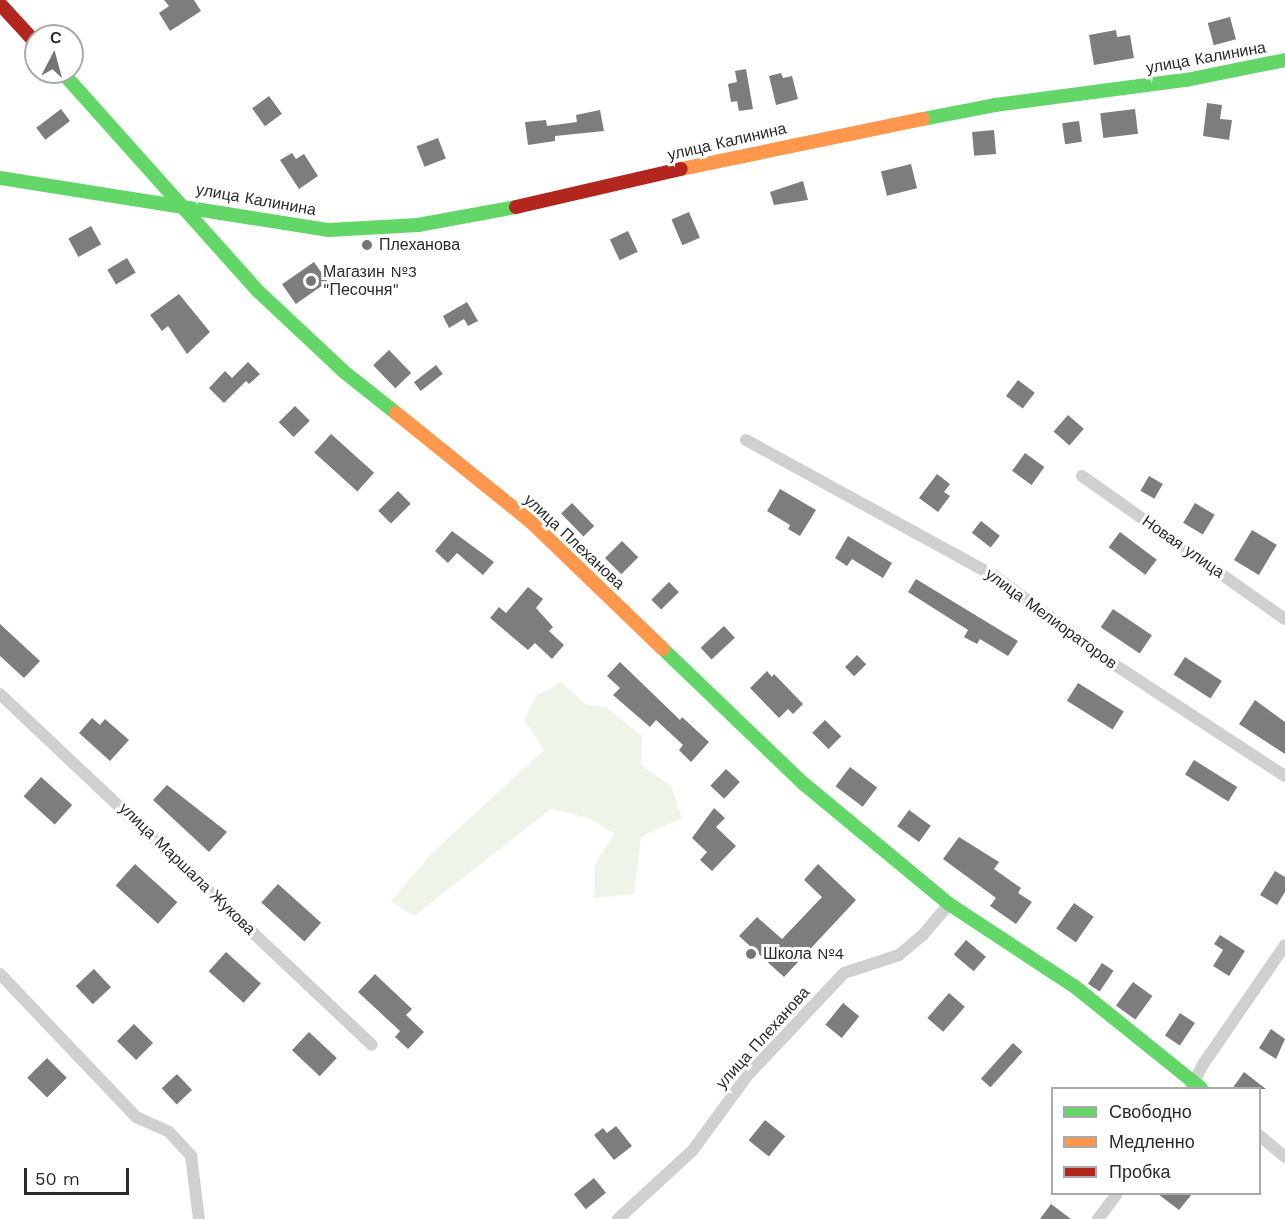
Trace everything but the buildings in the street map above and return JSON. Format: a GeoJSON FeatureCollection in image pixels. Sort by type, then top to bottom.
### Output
{"type":"FeatureCollection","features":[{"type":"Feature","properties":{"kind":"street"},"geometry":{"type":"LineString","coordinates":[[0,4],[24,30]]}},
{"type":"Feature","properties":{"kind":"street","name":"улица Калинина"},"geometry":{"type":"LineString","coordinates":[[0,178],[177,203],[329,230],[418,225],[498,211],[774,148],[995,105],[1186,80],[1285,60]]}},
{"type":"Feature","properties":{"kind":"street","name":"улица Плеханова"},"geometry":{"type":"LineString","coordinates":[[73,84],[259,292],[343,371],[531,522],[804,784],[949,904],[1074,986],[1195,1087]]}},
{"type":"Feature","properties":{"kind":"street","name":"улица Мелиораторов"},"geometry":{"type":"LineString","coordinates":[[746,440],[996,577],[1109,661],[1285,776]]}},
{"type":"Feature","properties":{"kind":"street","name":"Новая улица"},"geometry":{"type":"LineString","coordinates":[[1082,476],[1285,619]]}},
{"type":"Feature","properties":{"kind":"street","name":"улица Маршала Жукова"},"geometry":{"type":"LineString","coordinates":[[0,694],[372,1045]]}},
{"type":"Feature","properties":{"kind":"street","name":"улица Плеханова"},"geometry":{"type":"LineString","coordinates":[[618,1219],[693,1150],[747,1076],[844,973],[899,955],[922,936],[949,904]]}},
{"type":"Feature","properties":{"kind":"street"},"geometry":{"type":"LineString","coordinates":[[1195,1087],[1285,945]]}},
{"type":"Feature","properties":{"kind":"street"},"geometry":{"type":"LineString","coordinates":[[0,974],[136,1117],[169,1132],[191,1155],[199,1219]]}},
{"type":"Feature","properties":{"kind":"street"},"geometry":{"type":"LineString","coordinates":[[1261,1137],[1285,1157]]}},
{"type":"Feature","properties":{"kind":"street"},"geometry":{"type":"LineString","coordinates":[[1098,1219],[1116,1195]]}},
{"type":"Feature","properties":{"kind":"shaded area"},"geometry":{"type":"Polygon","coordinates":[[[561,682],[586,705],[606,707],[642,736],[641,765],[671,786],[682,818],[641,837],[634,894],[594,898],[595,864],[614,834],[589,818],[551,809],[414,916],[391,901],[433,852],[544,750],[524,720],[536,696],[561,682]]]}},
{"type":"Feature","properties":{"kind":"traffic: fast"},"geometry":{"type":"LineString","coordinates":[[923,119],[995,105],[1186,80],[1285,60]]}},
{"type":"Feature","properties":{"kind":"traffic: fast"},"geometry":{"type":"LineString","coordinates":[[73,84],[259,292],[343,371],[396,413]]}},
{"type":"Feature","properties":{"kind":"traffic: fast"},"geometry":{"type":"LineString","coordinates":[[0,178],[329,230],[418,225],[516,207]]}},
{"type":"Feature","properties":{"kind":"traffic: fast"},"geometry":{"type":"LineString","coordinates":[[663,649],[804,784],[949,904],[1074,986],[1200,1087]]}},
{"type":"Feature","properties":{"kind":"traffic: slow"},"geometry":{"type":"LineString","coordinates":[[681,169],[923,119]]}},
{"type":"Feature","properties":{"kind":"traffic: slow"},"geometry":{"type":"LineString","coordinates":[[396,413],[531,522],[663,649]]}},
{"type":"Feature","properties":{"kind":"traffic: jam"},"geometry":{"type":"LineString","coordinates":[[0,4],[24,30]]}},
{"type":"Feature","properties":{"kind":"traffic: jam"},"geometry":{"type":"LineString","coordinates":[[516,207],[681,169]]}},
{"type":"Feature","properties":{"kind":"place","name":"Плеханова"},"geometry":{"type":"Point","coordinates":[367,245]}},
{"type":"Feature","properties":{"kind":"place","name":"Магазин №3 \"Песочня\""},"geometry":{"type":"Point","coordinates":[311,281]}},
{"type":"Feature","properties":{"kind":"place","name":"Школа №4"},"geometry":{"type":"Point","coordinates":[751,954]}}]}
